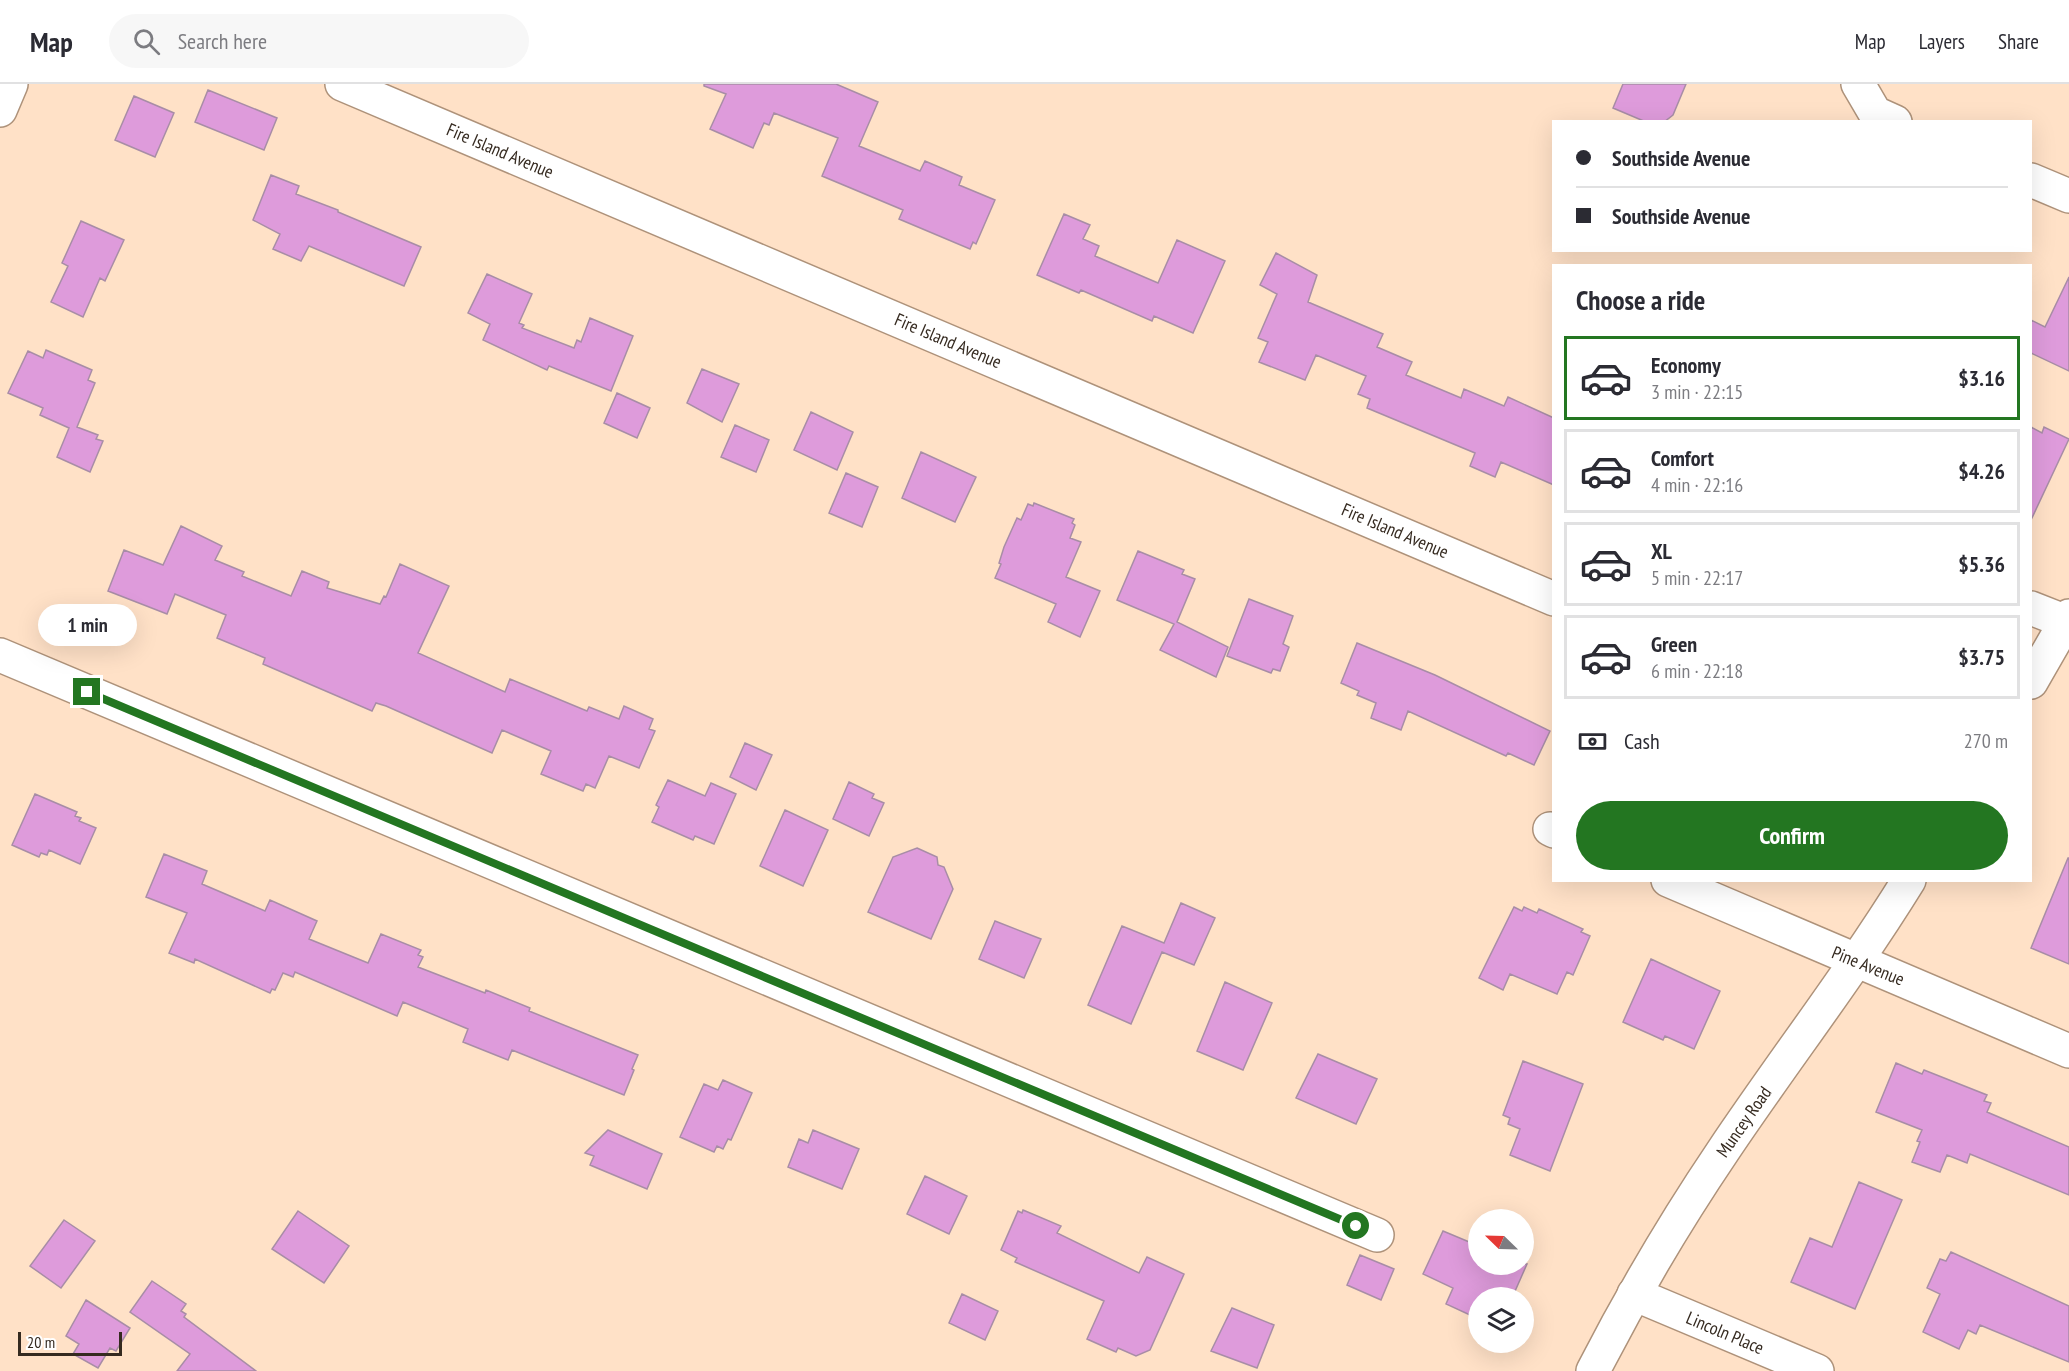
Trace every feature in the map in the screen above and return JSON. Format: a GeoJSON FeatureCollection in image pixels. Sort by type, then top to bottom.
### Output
{"type":"FeatureCollection","features":[{"type":"Feature","properties":{"kind":"street"},"geometry":{"type":"LineString","coordinates":[[0,110],[11,84]]}},
{"type":"Feature","properties":{"kind":"street","name":"Fire Island Avenue"},"geometry":{"type":"LineString","coordinates":[[342,84],[1552,598]]}},
{"type":"Feature","properties":{"kind":"street"},"geometry":{"type":"LineString","coordinates":[[1858,84],[1875,113],[1891,120]]}},
{"type":"Feature","properties":{"kind":"street"},"geometry":{"type":"LineString","coordinates":[[2032,180],[2069,196]]}},
{"type":"Feature","properties":{"kind":"street"},"geometry":{"type":"LineString","coordinates":[[2032,608],[2068,620],[2032,680]]}},
{"type":"Feature","properties":{"kind":"street"},"geometry":{"type":"LineString","coordinates":[[0,655],[1377,1235]]}},
{"type":"Feature","properties":{"kind":"street","name":"Pine Avenue"},"geometry":{"type":"LineString","coordinates":[[1673,882],[2069,1051]]}},
{"type":"Feature","properties":{"kind":"street","name":"Muncey Road"},"geometry":{"type":"LineString","coordinates":[[1593,1371],[1662,1245],[1718,1159],[1856,961],[1908,882]]}},
{"type":"Feature","properties":{"kind":"street","name":"Lincoln Place"},"geometry":{"type":"LineString","coordinates":[[1634,1294],[1817,1371]]}},
{"type":"Feature","properties":{"kind":"building"},"geometry":{"type":"Polygon","coordinates":[[[704,84],[836,84],[878,102],[859,146],[920,171],[925,161],[962,177],[959,185],[995,200],[976,244],[973,242],[970,249],[899,219],[903,210],[822,176],[838,138],[774,113],[769,125],[764,123],[753,148],[710,129],[726,94],[704,86],[704,84]]]}},
{"type":"Feature","properties":{"kind":"building"},"geometry":{"type":"Polygon","coordinates":[[[1623,84],[1686,84],[1673,115],[1667,120],[1641,120],[1613,108],[1623,84]]]}},
{"type":"Feature","properties":{"kind":"building"},"geometry":{"type":"Polygon","coordinates":[[[208,90],[277,118],[264,150],[195,122],[208,90]]]}},
{"type":"Feature","properties":{"kind":"building"},"geometry":{"type":"Polygon","coordinates":[[[134,96],[174,113],[155,157],[115,140],[134,96]]]}},
{"type":"Feature","properties":{"kind":"building"},"geometry":{"type":"Polygon","coordinates":[[[271,175],[299,186],[296,194],[421,247],[404,286],[309,246],[301,261],[273,249],[280,234],[253,220],[271,175]]]}},
{"type":"Feature","properties":{"kind":"building"},"geometry":{"type":"Polygon","coordinates":[[[1064,214],[1090,225],[1083,239],[1099,246],[1095,256],[1158,283],[1177,240],[1225,261],[1193,333],[1154,316],[1152,321],[1081,290],[1079,293],[1037,275],[1064,214]]]}},
{"type":"Feature","properties":{"kind":"building"},"geometry":{"type":"Polygon","coordinates":[[[81,221],[124,240],[105,281],[100,278],[83,317],[51,302],[68,266],[62,263],[81,221]]]}},
{"type":"Feature","properties":{"kind":"building"},"geometry":{"type":"Polygon","coordinates":[[[1276,253],[1317,275],[1308,302],[1383,334],[1377,347],[1412,362],[1406,375],[1461,398],[1464,389],[1504,406],[1508,397],[1552,417],[1552,484],[1501,462],[1495,477],[1470,466],[1475,453],[1367,408],[1370,399],[1358,394],[1366,376],[1316,355],[1305,380],[1259,362],[1268,342],[1258,338],[1277,294],[1260,285],[1276,253]]]}},
{"type":"Feature","properties":{"kind":"building"},"geometry":{"type":"Polygon","coordinates":[[[487,274],[532,294],[519,323],[524,325],[522,328],[574,348],[577,340],[581,342],[590,318],[633,336],[611,391],[549,366],[547,370],[483,340],[490,324],[468,313],[487,274]]]}},
{"type":"Feature","properties":{"kind":"building"},"geometry":{"type":"Polygon","coordinates":[[[2069,277],[2069,371],[2032,353],[2032,320],[2045,327],[2069,277]]]}},
{"type":"Feature","properties":{"kind":"building"},"geometry":{"type":"Polygon","coordinates":[[[46,350],[92,370],[88,380],[95,383],[77,427],[98,435],[96,439],[103,441],[90,472],[57,457],[69,428],[40,415],[43,408],[8,393],[28,351],[43,358],[46,350]]]}},
{"type":"Feature","properties":{"kind":"building"},"geometry":{"type":"Polygon","coordinates":[[[702,369],[739,384],[722,422],[687,403],[702,369]]]}},
{"type":"Feature","properties":{"kind":"building"},"geometry":{"type":"Polygon","coordinates":[[[617,393],[650,408],[637,438],[604,423],[617,393]]]}},
{"type":"Feature","properties":{"kind":"building"},"geometry":{"type":"Polygon","coordinates":[[[811,412],[853,432],[837,470],[794,450],[811,412]]]}},
{"type":"Feature","properties":{"kind":"building"},"geometry":{"type":"Polygon","coordinates":[[[735,425],[769,440],[756,472],[721,457],[735,425]]]}},
{"type":"Feature","properties":{"kind":"building"},"geometry":{"type":"Polygon","coordinates":[[[2044,427],[2069,439],[2032,518],[2032,428],[2042,433],[2044,427]]]}},
{"type":"Feature","properties":{"kind":"building"},"geometry":{"type":"Polygon","coordinates":[[[921,452],[976,477],[955,522],[902,498],[921,452]]]}},
{"type":"Feature","properties":{"kind":"building"},"geometry":{"type":"Polygon","coordinates":[[[846,473],[878,487],[862,527],[829,513],[846,473]]]}},
{"type":"Feature","properties":{"kind":"building"},"geometry":{"type":"Polygon","coordinates":[[[1034,503],[1074,519],[1072,523],[1075,525],[1070,538],[1081,542],[1066,577],[1100,591],[1080,637],[1048,622],[1056,604],[995,578],[1001,564],[999,563],[1004,547],[1017,518],[1021,520],[1028,504],[1033,506],[1034,503]]]}},
{"type":"Feature","properties":{"kind":"building"},"geometry":{"type":"Polygon","coordinates":[[[181,526],[222,546],[215,560],[244,572],[242,576],[291,596],[302,571],[329,582],[327,588],[380,604],[384,596],[386,597],[400,564],[449,586],[418,653],[505,692],[510,679],[587,711],[589,707],[619,719],[624,706],[653,719],[649,729],[655,731],[639,768],[609,756],[595,788],[586,784],[583,791],[541,774],[551,751],[502,730],[492,753],[386,706],[376,703],[372,711],[263,664],[265,658],[217,638],[226,615],[175,594],[167,614],[108,591],[124,550],[163,565],[181,526]]]}},
{"type":"Feature","properties":{"kind":"building"},"geometry":{"type":"Polygon","coordinates":[[[1138,551],[1184,570],[1182,574],[1195,579],[1177,622],[1228,647],[1216,677],[1160,650],[1174,624],[1117,600],[1138,551]]]}},
{"type":"Feature","properties":{"kind":"building"},"geometry":{"type":"Polygon","coordinates":[[[1249,599],[1293,616],[1283,644],[1289,647],[1280,671],[1273,669],[1271,673],[1227,656],[1249,599]]]}},
{"type":"Feature","properties":{"kind":"building"},"geometry":{"type":"Polygon","coordinates":[[[1357,643],[1435,675],[1550,731],[1534,765],[1508,753],[1506,756],[1408,711],[1401,730],[1371,718],[1376,703],[1357,695],[1359,691],[1341,683],[1357,643]]]}},
{"type":"Feature","properties":{"kind":"building"},"geometry":{"type":"Polygon","coordinates":[[[745,743],[772,755],[756,790],[730,777],[745,743]]]}},
{"type":"Feature","properties":{"kind":"building"},"geometry":{"type":"Polygon","coordinates":[[[668,780],[705,796],[711,783],[736,794],[714,844],[695,836],[693,840],[652,822],[659,807],[656,805],[668,780]]]}},
{"type":"Feature","properties":{"kind":"building"},"geometry":{"type":"Polygon","coordinates":[[[849,782],[874,794],[872,798],[884,803],[869,836],[833,819],[849,782]]]}},
{"type":"Feature","properties":{"kind":"building"},"geometry":{"type":"Polygon","coordinates":[[[35,794],[77,812],[75,816],[81,818],[79,821],[96,828],[80,864],[49,850],[47,855],[41,853],[39,857],[12,845],[35,794]]]}},
{"type":"Feature","properties":{"kind":"building"},"geometry":{"type":"Polygon","coordinates":[[[785,810],[828,830],[803,886],[760,866],[785,810]]]}},
{"type":"Feature","properties":{"kind":"building"},"geometry":{"type":"Polygon","coordinates":[[[917,848],[937,857],[938,865],[944,867],[953,889],[931,939],[868,912],[893,857],[917,848]]]}},
{"type":"Feature","properties":{"kind":"building"},"geometry":{"type":"Polygon","coordinates":[[[164,854],[207,871],[202,884],[265,911],[270,900],[317,921],[309,939],[368,963],[381,934],[421,950],[418,955],[423,957],[418,967],[485,993],[486,990],[530,1008],[529,1011],[638,1055],[624,1095],[512,1050],[508,1060],[463,1042],[468,1029],[403,1002],[397,1016],[295,972],[293,977],[283,973],[275,990],[272,989],[270,993],[195,959],[194,963],[169,953],[187,913],[146,897],[164,854]]]}},
{"type":"Feature","properties":{"kind":"building"},"geometry":{"type":"Polygon","coordinates":[[[2069,858],[2069,964],[2031,948],[2069,858]]]}},
{"type":"Feature","properties":{"kind":"building"},"geometry":{"type":"Polygon","coordinates":[[[1181,903],[1215,918],[1194,965],[1162,952],[1131,1024],[1088,1005],[1122,926],[1164,943],[1181,903]]]}},
{"type":"Feature","properties":{"kind":"building"},"geometry":{"type":"Polygon","coordinates":[[[1514,907],[1522,911],[1524,907],[1537,913],[1539,909],[1583,929],[1581,932],[1590,936],[1573,975],[1567,972],[1557,994],[1510,974],[1503,990],[1479,978],[1514,907]]]}},
{"type":"Feature","properties":{"kind":"building"},"geometry":{"type":"Polygon","coordinates":[[[995,921],[1041,939],[1024,978],[979,959],[995,921]]]}},
{"type":"Feature","properties":{"kind":"building"},"geometry":{"type":"Polygon","coordinates":[[[1651,959],[1720,991],[1694,1049],[1665,1036],[1663,1040],[1623,1022],[1651,959]]]}},
{"type":"Feature","properties":{"kind":"building"},"geometry":{"type":"Polygon","coordinates":[[[1225,982],[1272,1003],[1243,1070],[1197,1051],[1225,982]]]}},
{"type":"Feature","properties":{"kind":"building"},"geometry":{"type":"Polygon","coordinates":[[[1318,1054],[1377,1079],[1356,1124],[1296,1098],[1318,1054]]]}},
{"type":"Feature","properties":{"kind":"building"},"geometry":{"type":"Polygon","coordinates":[[[1523,1061],[1583,1084],[1550,1171],[1510,1155],[1520,1129],[1508,1124],[1510,1118],[1503,1115],[1523,1061]]]}},
{"type":"Feature","properties":{"kind":"building"},"geometry":{"type":"Polygon","coordinates":[[[1896,1063],[1922,1074],[1924,1070],[1987,1095],[1984,1101],[1991,1103],[1987,1112],[2069,1147],[2069,1195],[1970,1154],[1967,1163],[1947,1155],[1940,1172],[1912,1162],[1922,1130],[1876,1112],[1896,1063]]]}},
{"type":"Feature","properties":{"kind":"building"},"geometry":{"type":"Polygon","coordinates":[[[723,1080],[752,1093],[731,1140],[728,1139],[723,1149],[717,1146],[714,1152],[680,1137],[704,1084],[718,1090],[723,1080]]]}},
{"type":"Feature","properties":{"kind":"building"},"geometry":{"type":"Polygon","coordinates":[[[608,1130],[662,1154],[647,1189],[590,1165],[594,1156],[585,1153],[608,1130]]]}},
{"type":"Feature","properties":{"kind":"building"},"geometry":{"type":"Polygon","coordinates":[[[813,1130],[859,1149],[842,1189],[788,1167],[799,1139],[808,1143],[813,1130]]]}},
{"type":"Feature","properties":{"kind":"building"},"geometry":{"type":"Polygon","coordinates":[[[925,1176],[967,1196],[949,1234],[907,1214],[925,1176]]]}},
{"type":"Feature","properties":{"kind":"building"},"geometry":{"type":"Polygon","coordinates":[[[1859,1182],[1902,1200],[1855,1309],[1791,1282],[1810,1238],[1832,1247],[1859,1182]]]}},
{"type":"Feature","properties":{"kind":"building"},"geometry":{"type":"Polygon","coordinates":[[[1023,1210],[1061,1226],[1057,1233],[1139,1273],[1147,1257],[1184,1274],[1150,1350],[1136,1356],[1118,1348],[1116,1352],[1087,1339],[1104,1301],[1015,1262],[1017,1258],[1001,1250],[1018,1211],[1022,1213],[1023,1210]]]}},
{"type":"Feature","properties":{"kind":"building"},"geometry":{"type":"Polygon","coordinates":[[[298,1211],[349,1246],[324,1283],[272,1249],[298,1211]]]}},
{"type":"Feature","properties":{"kind":"building"},"geometry":{"type":"Polygon","coordinates":[[[64,1220],[95,1241],[61,1288],[30,1266],[64,1220]]]}},
{"type":"Feature","properties":{"kind":"building"},"geometry":{"type":"Polygon","coordinates":[[[1443,1231],[1468,1241],[1468,1275],[1522,1275],[1517,1287],[1468,1287],[1468,1314],[1446,1304],[1453,1288],[1423,1274],[1443,1231]]]}},
{"type":"Feature","properties":{"kind":"building"},"geometry":{"type":"Polygon","coordinates":[[[1951,1252],[2069,1306],[2069,1362],[1980,1325],[1976,1334],[1968,1330],[1959,1349],[1923,1332],[1940,1294],[1927,1288],[1940,1259],[1946,1261],[1951,1252]]]}},
{"type":"Feature","properties":{"kind":"building"},"geometry":{"type":"Polygon","coordinates":[[[1360,1255],[1394,1269],[1381,1300],[1347,1285],[1360,1255]]]}},
{"type":"Feature","properties":{"kind":"building"},"geometry":{"type":"Polygon","coordinates":[[[152,1281],[186,1304],[181,1311],[186,1314],[184,1317],[256,1371],[177,1371],[190,1354],[130,1312],[152,1281]]]}},
{"type":"Feature","properties":{"kind":"building"},"geometry":{"type":"Polygon","coordinates":[[[962,1294],[998,1311],[985,1340],[949,1323],[962,1294]]]}},
{"type":"Feature","properties":{"kind":"building"},"geometry":{"type":"Polygon","coordinates":[[[86,1300],[130,1328],[116,1351],[110,1348],[98,1368],[73,1354],[79,1344],[66,1336],[86,1300]]]}},
{"type":"Feature","properties":{"kind":"building"},"geometry":{"type":"Polygon","coordinates":[[[1232,1308],[1274,1325],[1257,1368],[1211,1351],[1232,1308]]]}},
{"type":"Feature","properties":{"kind":"route"},"geometry":{"type":"LineString","coordinates":[[87,692],[1356,1226]]}}]}
